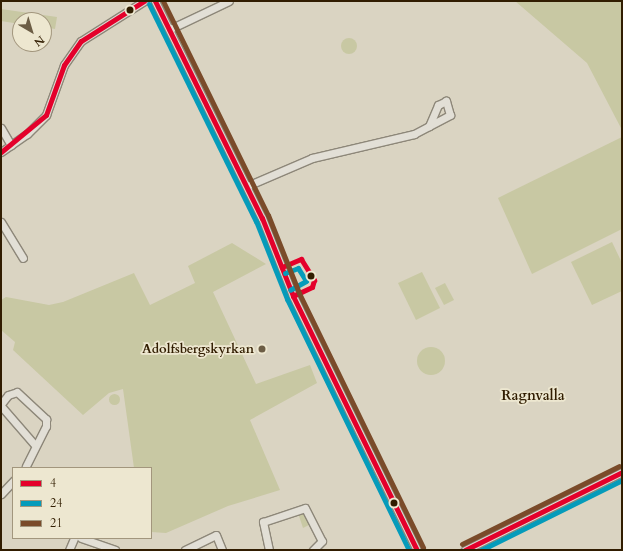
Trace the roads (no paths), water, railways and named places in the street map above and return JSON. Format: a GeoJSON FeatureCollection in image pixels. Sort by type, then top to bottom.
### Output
{"type":"FeatureCollection","features":[{"type":"Feature","properties":{"kind":"street"},"geometry":{"type":"LineString","coordinates":[[1,152],[46,115],[64,65],[76,46],[96,29],[144,1]]}},
{"type":"Feature","properties":{"kind":"street"},"geometry":{"type":"LineString","coordinates":[[155,1],[247,186],[293,296],[417,550]]}},
{"type":"Feature","properties":{"kind":"street"},"geometry":{"type":"LineString","coordinates":[[170,29],[229,1]]}},
{"type":"Feature","properties":{"kind":"street"},"geometry":{"type":"LineString","coordinates":[[247,186],[312,158],[397,140],[429,126]]}},
{"type":"Feature","properties":{"kind":"street"},"geometry":{"type":"LineString","coordinates":[[1,128],[11,145]]}},
{"type":"Feature","properties":{"kind":"street"},"geometry":{"type":"LineString","coordinates":[[1,222],[23,258]]}},
{"type":"Feature","properties":{"kind":"street"},"geometry":{"type":"LineString","coordinates":[[26,467],[34,444],[46,426],[46,419],[17,392],[8,395],[1,405],[34,444]]}},
{"type":"Feature","properties":{"kind":"street"},"geometry":{"type":"LineString","coordinates":[[465,550],[622,472]]}},
{"type":"Feature","properties":{"kind":"street"},"geometry":{"type":"LineString","coordinates":[[1,493],[12,482]]}},
{"type":"Feature","properties":{"kind":"street"},"geometry":{"type":"LineString","coordinates":[[269,550],[263,522],[305,508],[322,541],[313,550]]}},
{"type":"Feature","properties":{"kind":"street"},"geometry":{"type":"LineString","coordinates":[[186,550],[216,535],[222,550]]}},
{"type":"Feature","properties":{"kind":"street"},"geometry":{"type":"LineString","coordinates":[[69,550],[74,539]]}},
{"type":"Feature","properties":{"kind":"street"},"geometry":{"type":"LineString","coordinates":[[84,539],[115,550]]}},
{"type":"Feature","properties":{"kind":"place","name":"Adolfsbergskyrkan"},"geometry":{"type":"Point","coordinates":[262,349]}},
{"type":"Feature","properties":{"kind":"district","name":"Ragnvalla"},"geometry":{"type":"Point","coordinates":[533,396]}}]}
